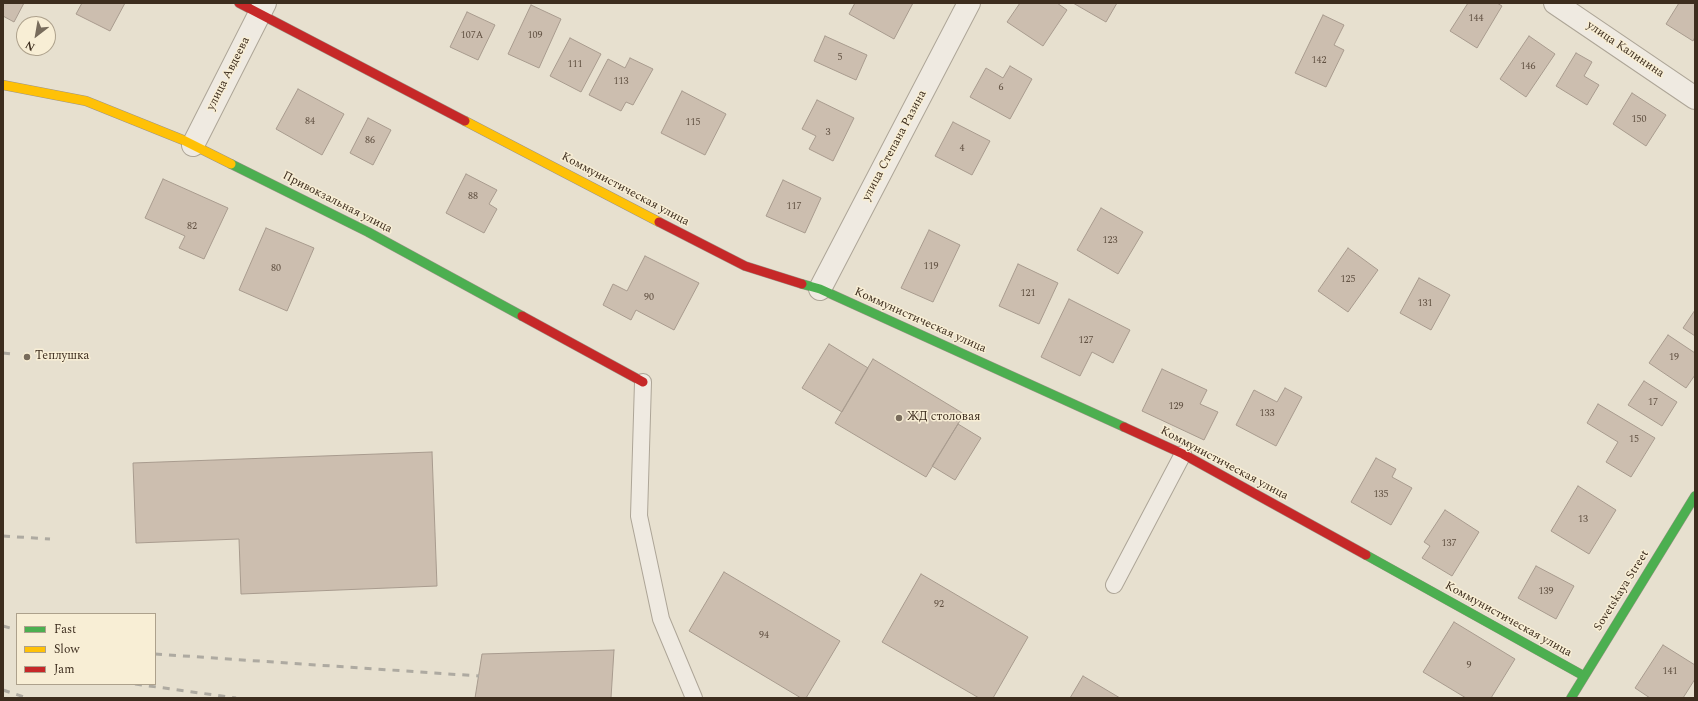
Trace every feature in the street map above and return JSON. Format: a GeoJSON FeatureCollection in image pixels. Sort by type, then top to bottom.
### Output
{"type":"FeatureCollection","features":[{"type":"Feature","properties":{"kind":"street","name":"Коммунистическая улица"},"geometry":{"type":"LineString","coordinates":[[239,3],[263,8],[745,266],[820,289],[1183,454],[1584,676]]}},
{"type":"Feature","properties":{"kind":"street","name":"улица Степана Разина"},"geometry":{"type":"LineString","coordinates":[[820,289],[969,3]]}},
{"type":"Feature","properties":{"kind":"street","name":"улица Калинина"},"geometry":{"type":"LineString","coordinates":[[1555,3],[1695,98]]}},
{"type":"Feature","properties":{"kind":"street","name":"улица Авдеева"},"geometry":{"type":"LineString","coordinates":[[193,145],[263,8]]}},
{"type":"Feature","properties":{"kind":"street","name":"Привокзальная улица"},"geometry":{"type":"LineString","coordinates":[[3,85],[86,101],[193,145],[368,232],[643,382]]}},
{"type":"Feature","properties":{"kind":"street","name":"Sovetskaya Street"},"geometry":{"type":"LineString","coordinates":[[1571,698],[1695,496]]}},
{"type":"Feature","properties":{"kind":"lane"},"geometry":{"type":"LineString","coordinates":[[643,382],[639,516],[662,619],[694,698]]}},
{"type":"Feature","properties":{"kind":"lane"},"geometry":{"type":"LineString","coordinates":[[1114,585],[1183,454]]}},
{"type":"Feature","properties":{"kind":"building"},"geometry":{"type":"Polygon","coordinates":[[[3,3],[24,3],[14,22],[3,16],[3,3]]]}},
{"type":"Feature","properties":{"kind":"building"},"geometry":{"type":"Polygon","coordinates":[[[82,3],[125,3],[110,31],[76,14],[82,3]]]}},
{"type":"Feature","properties":{"kind":"building"},"geometry":{"type":"Polygon","coordinates":[[[855,3],[913,3],[894,39],[849,14],[855,3]]]}},
{"type":"Feature","properties":{"kind":"building"},"geometry":{"type":"Polygon","coordinates":[[[1020,3],[1057,3],[1067,10],[1043,46],[1007,22],[1020,3]]]}},
{"type":"Feature","properties":{"kind":"building"},"geometry":{"type":"Polygon","coordinates":[[[1073,3],[1117,3],[1106,22],[1073,3]]]}},
{"type":"Feature","properties":{"kind":"building"},"geometry":{"type":"Polygon","coordinates":[[[1468,3],[1497,3],[1502,6],[1477,48],[1450,31],[1468,3]]]}},
{"type":"Feature","properties":{"kind":"building"},"geometry":{"type":"Polygon","coordinates":[[[1679,3],[1695,3],[1695,37],[1693,41],[1666,24],[1679,3]]]}},
{"type":"Feature","properties":{"kind":"building"},"geometry":{"type":"Polygon","coordinates":[[[531,5],[561,19],[539,68],[508,54],[531,5]]]}},
{"type":"Feature","properties":{"kind":"building"},"geometry":{"type":"Polygon","coordinates":[[[467,12],[495,25],[478,60],[450,47],[467,12]]]}},
{"type":"Feature","properties":{"kind":"building"},"geometry":{"type":"Polygon","coordinates":[[[1323,15],[1344,25],[1334,45],[1344,50],[1326,87],[1295,73],[1323,15]]]}},
{"type":"Feature","properties":{"kind":"building"},"geometry":{"type":"Polygon","coordinates":[[[825,36],[867,55],[856,80],[814,61],[825,36]]]}},
{"type":"Feature","properties":{"kind":"building"},"geometry":{"type":"Polygon","coordinates":[[[1529,36],[1555,54],[1526,97],[1500,79],[1529,36]]]}},
{"type":"Feature","properties":{"kind":"building"},"geometry":{"type":"Polygon","coordinates":[[[570,38],[601,54],[581,92],[550,76],[570,38]]]}},
{"type":"Feature","properties":{"kind":"building"},"geometry":{"type":"Polygon","coordinates":[[[1576,53],[1592,62],[1584,76],[1599,85],[1587,105],[1556,86],[1576,53]]]}},
{"type":"Feature","properties":{"kind":"building"},"geometry":{"type":"Polygon","coordinates":[[[630,58],[653,69],[633,105],[626,102],[621,111],[589,95],[608,59],[625,68],[630,58]]]}},
{"type":"Feature","properties":{"kind":"building"},"geometry":{"type":"Polygon","coordinates":[[[1010,66],[1032,79],[1010,119],[970,97],[986,68],[1003,78],[1010,66]]]}},
{"type":"Feature","properties":{"kind":"building"},"geometry":{"type":"Polygon","coordinates":[[[298,89],[344,114],[322,155],[276,129],[298,89]]]}},
{"type":"Feature","properties":{"kind":"building"},"geometry":{"type":"Polygon","coordinates":[[[682,91],[726,114],[705,155],[661,133],[682,91]]]}},
{"type":"Feature","properties":{"kind":"building"},"geometry":{"type":"Polygon","coordinates":[[[1632,93],[1666,115],[1646,146],[1613,124],[1632,93]]]}},
{"type":"Feature","properties":{"kind":"building"},"geometry":{"type":"Polygon","coordinates":[[[817,100],[854,118],[833,161],[809,149],[816,136],[802,129],[817,100]]]}},
{"type":"Feature","properties":{"kind":"building"},"geometry":{"type":"Polygon","coordinates":[[[368,118],[391,130],[373,165],[350,153],[368,118]]]}},
{"type":"Feature","properties":{"kind":"building"},"geometry":{"type":"Polygon","coordinates":[[[953,122],[990,141],[972,175],[935,156],[953,122]]]}},
{"type":"Feature","properties":{"kind":"building"},"geometry":{"type":"Polygon","coordinates":[[[466,174],[497,190],[489,204],[497,209],[484,233],[446,213],[466,174]]]}},
{"type":"Feature","properties":{"kind":"building"},"geometry":{"type":"Polygon","coordinates":[[[163,179],[228,208],[204,259],[179,248],[185,236],[145,218],[163,179]]]}},
{"type":"Feature","properties":{"kind":"building"},"geometry":{"type":"Polygon","coordinates":[[[783,180],[821,198],[805,233],[766,216],[783,180]]]}},
{"type":"Feature","properties":{"kind":"building"},"geometry":{"type":"Polygon","coordinates":[[[1101,208],[1143,232],[1118,274],[1077,250],[1101,208]]]}},
{"type":"Feature","properties":{"kind":"building"},"geometry":{"type":"Polygon","coordinates":[[[266,228],[314,248],[287,311],[239,290],[266,228]]]}},
{"type":"Feature","properties":{"kind":"building"},"geometry":{"type":"Polygon","coordinates":[[[929,230],[960,245],[933,302],[901,288],[929,230]]]}},
{"type":"Feature","properties":{"kind":"building"},"geometry":{"type":"Polygon","coordinates":[[[1348,248],[1378,270],[1348,312],[1318,291],[1348,248]]]}},
{"type":"Feature","properties":{"kind":"building"},"geometry":{"type":"Polygon","coordinates":[[[645,256],[699,283],[674,330],[636,310],[631,320],[603,305],[613,284],[627,291],[645,256]]]}},
{"type":"Feature","properties":{"kind":"building"},"geometry":{"type":"Polygon","coordinates":[[[1018,264],[1058,283],[1039,324],[999,306],[1018,264]]]}},
{"type":"Feature","properties":{"kind":"building"},"geometry":{"type":"Polygon","coordinates":[[[1419,278],[1450,295],[1431,330],[1400,313],[1419,278]]]}},
{"type":"Feature","properties":{"kind":"building"},"geometry":{"type":"Polygon","coordinates":[[[1069,299],[1130,330],[1113,363],[1092,352],[1080,376],[1041,357],[1069,299]]]}},
{"type":"Feature","properties":{"kind":"building"},"geometry":{"type":"Polygon","coordinates":[[[1695,310],[1695,336],[1683,328],[1695,310]]]}},
{"type":"Feature","properties":{"kind":"building"},"geometry":{"type":"Polygon","coordinates":[[[1668,335],[1695,353],[1695,375],[1686,388],[1649,363],[1668,335]]]}},
{"type":"Feature","properties":{"kind":"building"},"geometry":{"type":"Polygon","coordinates":[[[829,344],[868,368],[842,412],[802,388],[829,344]]]}},
{"type":"Feature","properties":{"kind":"building","name":"ЖД столовая"},"geometry":{"type":"Polygon","coordinates":[[[873,359],[964,414],[926,477],[835,423],[873,359]]]}},
{"type":"Feature","properties":{"kind":"building"},"geometry":{"type":"Polygon","coordinates":[[[1162,369],[1207,390],[1200,404],[1218,412],[1204,440],[1142,411],[1162,369]]]}},
{"type":"Feature","properties":{"kind":"building"},"geometry":{"type":"Polygon","coordinates":[[[1644,381],[1677,402],[1662,426],[1628,405],[1644,381]]]}},
{"type":"Feature","properties":{"kind":"building"},"geometry":{"type":"Polygon","coordinates":[[[1285,388],[1302,397],[1276,446],[1236,425],[1254,390],[1277,402],[1285,388]]]}},
{"type":"Feature","properties":{"kind":"building"},"geometry":{"type":"Polygon","coordinates":[[[1598,404],[1655,438],[1631,477],[1606,462],[1618,442],[1587,423],[1598,404]]]}},
{"type":"Feature","properties":{"kind":"building"},"geometry":{"type":"Polygon","coordinates":[[[958,424],[981,438],[955,480],[932,466],[958,424]]]}},
{"type":"Feature","properties":{"kind":"building"},"geometry":{"type":"Polygon","coordinates":[[[432,452],[437,586],[241,594],[239,539],[136,543],[133,463],[432,452]]]}},
{"type":"Feature","properties":{"kind":"building"},"geometry":{"type":"Polygon","coordinates":[[[1376,458],[1396,469],[1392,477],[1412,488],[1391,525],[1351,502],[1376,458]]]}},
{"type":"Feature","properties":{"kind":"building"},"geometry":{"type":"Polygon","coordinates":[[[1578,486],[1616,510],[1589,554],[1551,531],[1578,486]]]}},
{"type":"Feature","properties":{"kind":"building"},"geometry":{"type":"Polygon","coordinates":[[[1445,510],[1479,532],[1452,576],[1422,558],[1430,546],[1424,542],[1445,510]]]}},
{"type":"Feature","properties":{"kind":"building"},"geometry":{"type":"Polygon","coordinates":[[[1536,566],[1574,586],[1556,619],[1518,598],[1536,566]]]}},
{"type":"Feature","properties":{"kind":"building"},"geometry":{"type":"Polygon","coordinates":[[[724,572],[840,641],[806,698],[801,698],[689,631],[724,572]]]}},
{"type":"Feature","properties":{"kind":"building"},"geometry":{"type":"Polygon","coordinates":[[[921,574],[1028,637],[993,698],[979,698],[882,642],[921,574]]]}},
{"type":"Feature","properties":{"kind":"building"},"geometry":{"type":"Polygon","coordinates":[[[1454,622],[1515,659],[1491,698],[1466,698],[1423,672],[1454,622]]]}},
{"type":"Feature","properties":{"kind":"building"},"geometry":{"type":"Polygon","coordinates":[[[1663,645],[1695,665],[1695,679],[1683,698],[1650,698],[1635,688],[1663,645]]]}},
{"type":"Feature","properties":{"kind":"building"},"geometry":{"type":"Polygon","coordinates":[[[614,650],[611,698],[475,698],[482,654],[614,650]]]}},
{"type":"Feature","properties":{"kind":"building"},"geometry":{"type":"Polygon","coordinates":[[[1083,676],[1120,698],[1070,698],[1083,676]]]}},
{"type":"Feature","properties":{"kind":"railway"},"geometry":{"type":"LineString","coordinates":[[3,353],[12,354]]}},
{"type":"Feature","properties":{"kind":"railway"},"geometry":{"type":"LineString","coordinates":[[3,536],[50,539]]}},
{"type":"Feature","properties":{"kind":"railway"},"geometry":{"type":"LineString","coordinates":[[3,626],[16,630]]}},
{"type":"Feature","properties":{"kind":"railway"},"geometry":{"type":"LineString","coordinates":[[156,654],[479,676]]}},
{"type":"Feature","properties":{"kind":"railway"},"geometry":{"type":"LineString","coordinates":[[142,685],[236,698]]}},
{"type":"Feature","properties":{"kind":"railway"},"geometry":{"type":"LineString","coordinates":[[3,690],[27,698]]}},
{"type":"Feature","properties":{"kind":"traffic: fast"},"geometry":{"type":"LineString","coordinates":[[231,164],[368,232],[522,316]]}},
{"type":"Feature","properties":{"kind":"traffic: fast"},"geometry":{"type":"LineString","coordinates":[[802,284],[820,289],[1124,427]]}},
{"type":"Feature","properties":{"kind":"traffic: fast"},"geometry":{"type":"LineString","coordinates":[[1571,698],[1695,496]]}},
{"type":"Feature","properties":{"kind":"traffic: fast"},"geometry":{"type":"LineString","coordinates":[[1366,555],[1584,676]]}},
{"type":"Feature","properties":{"kind":"traffic: slow"},"geometry":{"type":"LineString","coordinates":[[3,85],[86,101],[183,140],[231,164]]}},
{"type":"Feature","properties":{"kind":"traffic: slow"},"geometry":{"type":"LineString","coordinates":[[465,121],[659,222]]}},
{"type":"Feature","properties":{"kind":"traffic: jam"},"geometry":{"type":"LineString","coordinates":[[239,3],[465,121]]}},
{"type":"Feature","properties":{"kind":"traffic: jam"},"geometry":{"type":"LineString","coordinates":[[659,222],[745,266],[802,284]]}},
{"type":"Feature","properties":{"kind":"traffic: jam"},"geometry":{"type":"LineString","coordinates":[[522,316],[643,382]]}},
{"type":"Feature","properties":{"kind":"traffic: jam"},"geometry":{"type":"LineString","coordinates":[[1124,427],[1183,454],[1366,555]]}},
{"type":"Feature","properties":{"kind":"place","name":"Теплушка"},"geometry":{"type":"Point","coordinates":[27,357]}},
{"type":"Feature","properties":{"kind":"place","name":"ЖД столовая"},"geometry":{"type":"Point","coordinates":[899,418]}}]}
